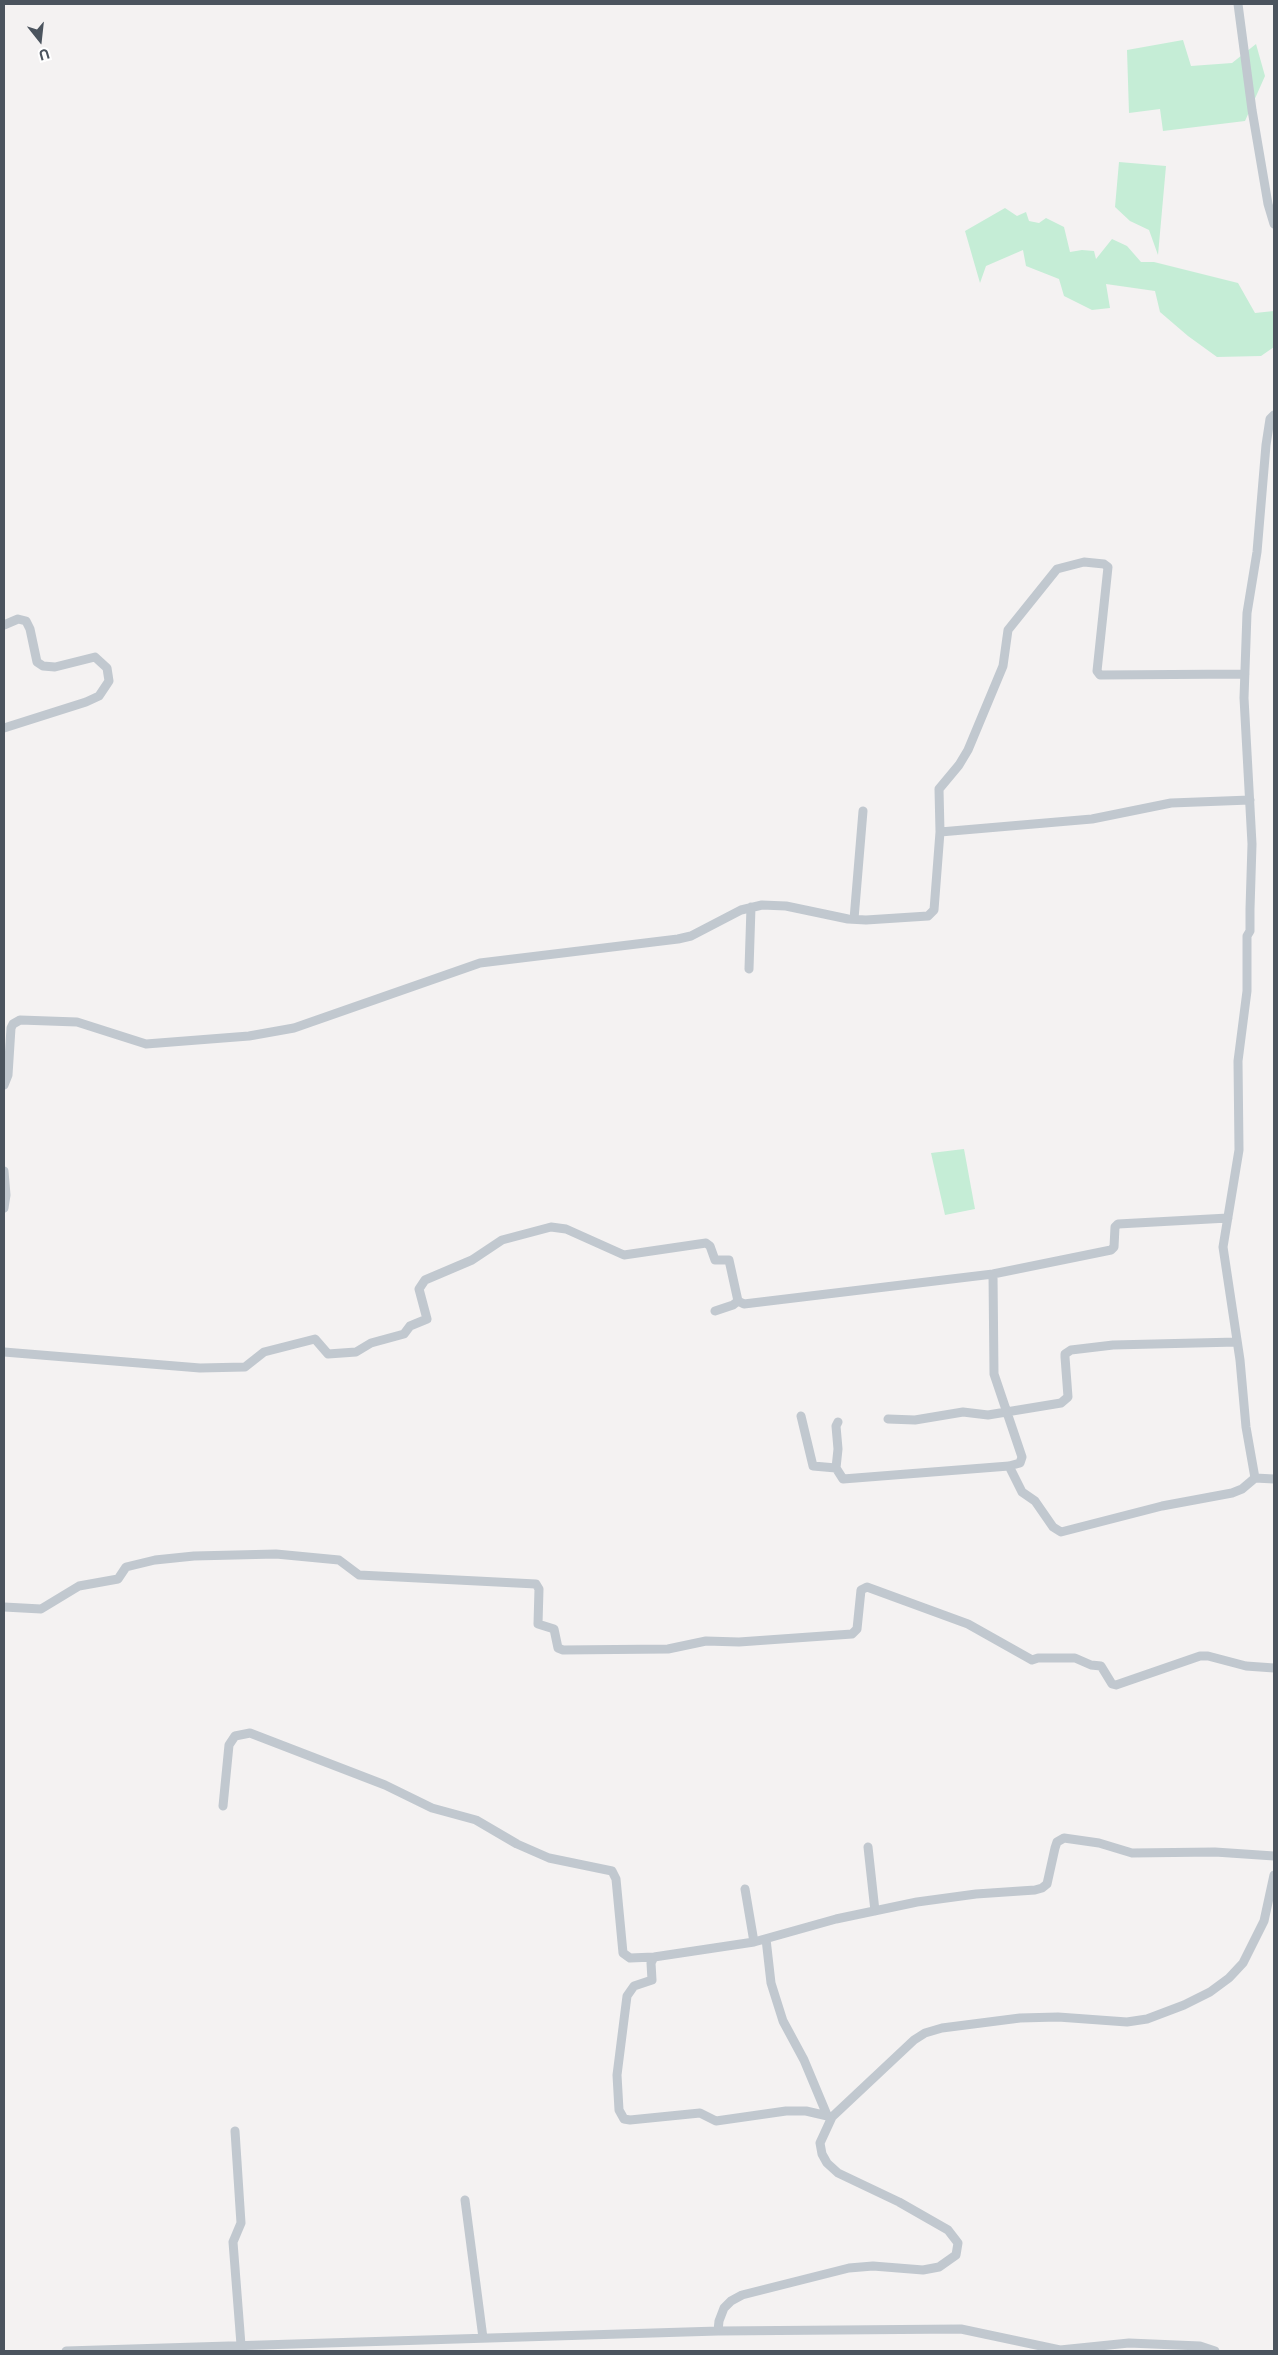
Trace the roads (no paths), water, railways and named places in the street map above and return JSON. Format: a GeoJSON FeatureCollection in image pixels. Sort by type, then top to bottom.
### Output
{"type":"FeatureCollection","features":[{"type":"Feature","properties":{"kind":"street"},"geometry":{"type":"LineString","coordinates":[[1238,4],[1252,110],[1268,204],[1274,224]]}},
{"type":"Feature","properties":{"kind":"street"},"geometry":{"type":"LineString","coordinates":[[1256,1478],[1246,1427],[1237,1342],[1223,1247],[1239,1150],[1238,1061],[1247,991],[1247,936],[1250,931],[1252,844],[1244,698],[1247,613],[1257,552],[1266,445],[1270,419],[1274,415]]}},
{"type":"Feature","properties":{"kind":"street"},"geometry":{"type":"LineString","coordinates":[[4,1085],[8,1075],[11,1028],[13,1024],[20,1020],[83,1024],[146,1044],[257,1035],[294,1028],[480,964],[691,936],[729,915],[751,907],[773,904],[854,919],[928,916],[934,910],[940,832],[939,789],[959,765],[968,750],[1003,666],[1008,630],[1056,569],[1084,562],[1108,566],[1098,671],[1100,675],[1245,674]]}},
{"type":"Feature","properties":{"kind":"street"},"geometry":{"type":"LineString","coordinates":[[4,625],[18,619],[26,621],[30,629],[32,647],[37,662],[43,666],[56,667],[95,657],[107,668],[109,681],[98,696],[86,702],[4,728]]}},
{"type":"Feature","properties":{"kind":"street"},"geometry":{"type":"LineString","coordinates":[[940,832],[1092,819],[1171,803],[1250,800]]}},
{"type":"Feature","properties":{"kind":"street"},"geometry":{"type":"LineString","coordinates":[[854,919],[863,811]]}},
{"type":"Feature","properties":{"kind":"street"},"geometry":{"type":"LineString","coordinates":[[749,969],[751,907]]}},
{"type":"Feature","properties":{"kind":"street"},"geometry":{"type":"LineString","coordinates":[[4,1171],[6,1195],[4,1208]]}},
{"type":"Feature","properties":{"kind":"street"},"geometry":{"type":"LineString","coordinates":[[738,1301],[744,1304],[993,1274],[1111,1250],[1114,1247],[1115,1227],[1118,1224],[1228,1218]]}},
{"type":"Feature","properties":{"kind":"street"},"geometry":{"type":"LineString","coordinates":[[4,1352],[208,1368],[245,1367],[264,1352],[313,1339],[318,1340],[328,1354],[356,1352],[374,1342],[404,1334],[410,1326],[427,1319],[419,1289],[425,1280],[472,1260],[502,1240],[550,1227],[566,1229],[624,1255],[706,1243],[710,1246],[715,1260],[729,1260],[738,1301]]}},
{"type":"Feature","properties":{"kind":"street"},"geometry":{"type":"LineString","coordinates":[[838,1422],[836,1426],[838,1449],[836,1468],[841,1479],[844,1480],[1009,1466],[1020,1463],[1022,1457],[1005,1413],[994,1371],[993,1274]]}},
{"type":"Feature","properties":{"kind":"street"},"geometry":{"type":"LineString","coordinates":[[715,1310],[733,1305],[738,1301]]}},
{"type":"Feature","properties":{"kind":"street"},"geometry":{"type":"LineString","coordinates":[[888,1419],[915,1420],[963,1412],[984,1415],[1061,1403],[1067,1400],[1065,1354],[1071,1350],[1113,1345],[1237,1342]]}},
{"type":"Feature","properties":{"kind":"street"},"geometry":{"type":"LineString","coordinates":[[801,1416],[813,1466],[836,1468]]}},
{"type":"Feature","properties":{"kind":"street"},"geometry":{"type":"LineString","coordinates":[[1009,1466],[1024,1494],[1035,1501],[1053,1527],[1061,1532],[1156,1507],[1232,1493],[1242,1489],[1256,1478],[1274,1479]]}},
{"type":"Feature","properties":{"kind":"street"},"geometry":{"type":"LineString","coordinates":[[4,1607],[40,1609],[79,1586],[118,1579],[126,1568],[150,1561],[194,1556],[276,1554],[339,1560],[359,1575],[536,1584],[539,1589],[538,1624],[554,1629],[558,1648],[563,1650],[668,1649],[706,1641],[743,1642],[852,1634],[857,1629],[860,1590],[867,1587],[968,1624],[1032,1660],[1038,1658],[1075,1658],[1090,1665],[1101,1666],[1112,1684],[1116,1685],[1200,1656],[1208,1656],[1246,1666],[1274,1668]]}},
{"type":"Feature","properties":{"kind":"street"},"geometry":{"type":"LineString","coordinates":[[223,1806],[229,1745],[235,1736],[250,1733],[385,1785],[432,1808],[476,1820],[517,1844],[549,1858],[612,1871],[616,1879],[624,1956],[630,1958],[654,1957],[754,1942],[875,1911],[976,1894],[1042,1888],[1049,1878],[1057,1842],[1064,1838],[1099,1843],[1132,1853],[1214,1852],[1274,1856]]}},
{"type":"Feature","properties":{"kind":"street"},"geometry":{"type":"LineString","coordinates":[[868,1847],[875,1911]]}},
{"type":"Feature","properties":{"kind":"street"},"geometry":{"type":"LineString","coordinates":[[718,2331],[719,2320],[724,2308],[731,2301],[742,2295],[849,2268],[873,2266],[923,2270],[939,2267],[956,2255],[958,2243],[948,2230],[898,2202],[838,2173],[827,2163],[822,2154],[820,2143],[829,2116],[914,2040],[925,2033],[942,2028],[1020,2018],[1058,2017],[1128,2022],[1166,2013],[1210,1992],[1229,1978],[1242,1963],[1264,1921],[1274,1875]]}},
{"type":"Feature","properties":{"kind":"street"},"geometry":{"type":"LineString","coordinates":[[745,1889],[754,1942]]}},
{"type":"Feature","properties":{"kind":"street"},"geometry":{"type":"LineString","coordinates":[[766,1939],[771,1983],[782,2021],[811,2074],[829,2116]]}},
{"type":"Feature","properties":{"kind":"street"},"geometry":{"type":"LineString","coordinates":[[654,1957],[651,1963],[652,1980],[634,1986],[627,1996],[617,2075],[619,2110],[624,2118],[630,2120],[700,2113],[716,2120],[786,2111],[806,2111],[829,2116]]}},
{"type":"Feature","properties":{"kind":"street"},"geometry":{"type":"LineString","coordinates":[[235,2131],[241,2223],[234,2242],[241,2345]]}},
{"type":"Feature","properties":{"kind":"street"},"geometry":{"type":"LineString","coordinates":[[465,2200],[483,2338]]}},
{"type":"Feature","properties":{"kind":"street"},"geometry":{"type":"LineString","coordinates":[[66,2351],[718,2331],[961,2329],[1060,2350],[1129,2342],[1200,2346],[1215,2351]]}}]}
